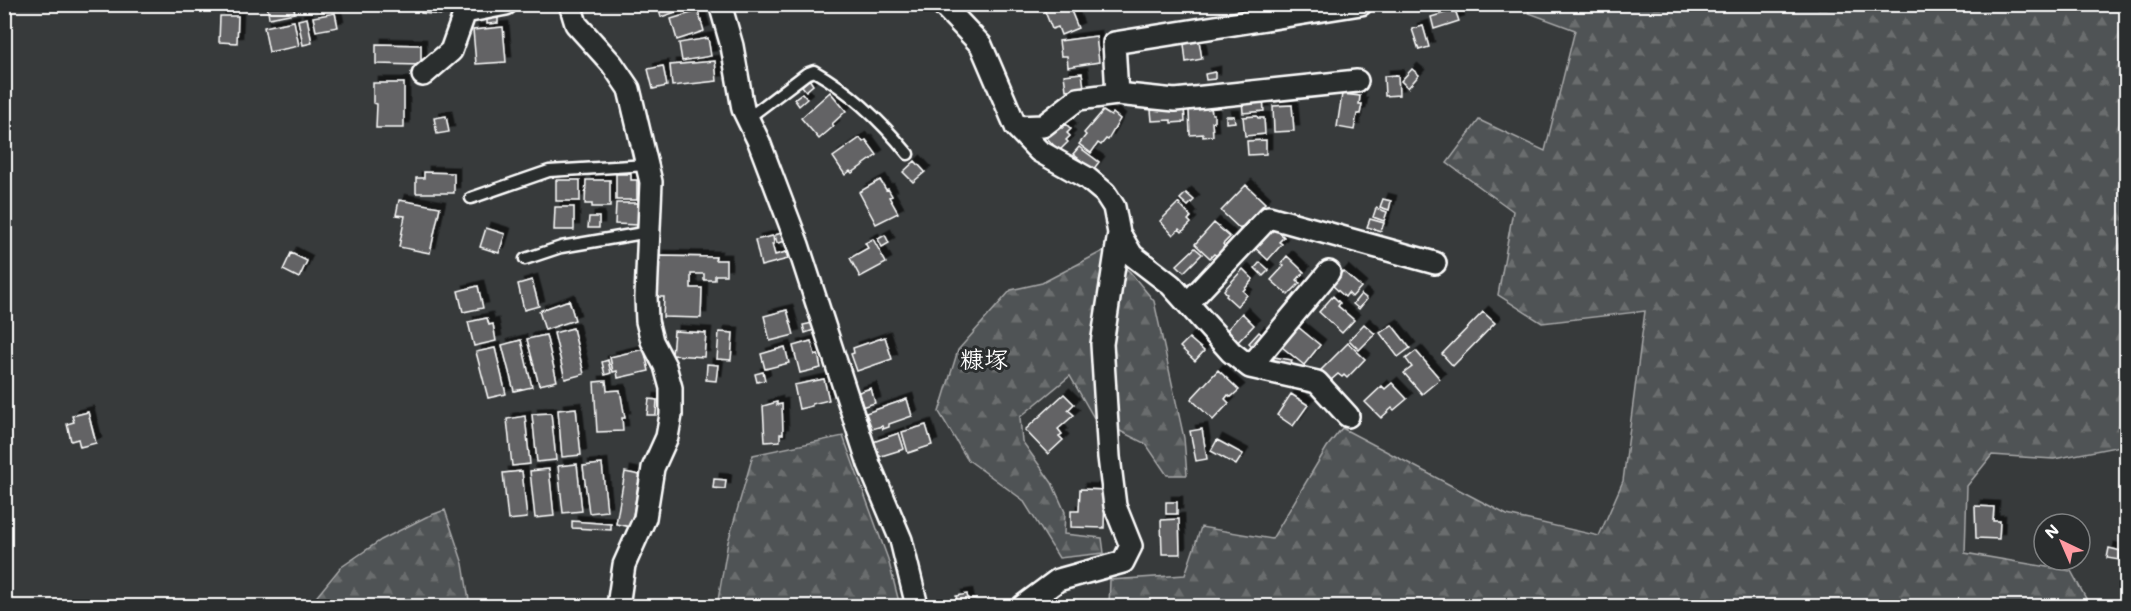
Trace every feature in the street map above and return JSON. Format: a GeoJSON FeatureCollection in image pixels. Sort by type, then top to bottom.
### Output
{"type":"FeatureCollection","features":[{"type":"Feature","properties":{"kind":"street"},"geometry":{"type":"LineString","coordinates":[[423,75],[451,51],[465,12],[506,4]]}},
{"type":"Feature","properties":{"kind":"street"},"geometry":{"type":"LineString","coordinates":[[570,4],[576,24],[612,64],[629,89],[651,182],[647,321],[652,341],[665,366],[671,388],[667,437],[653,468],[645,518],[624,565],[618,606]]}},
{"type":"Feature","properties":{"kind":"street"},"geometry":{"type":"LineString","coordinates":[[720,4],[732,46],[743,108],[759,142],[798,245],[869,464],[901,540],[917,606]]}},
{"type":"Feature","properties":{"kind":"street"},"geometry":{"type":"LineString","coordinates":[[942,4],[981,45],[1016,128],[1039,151],[1087,178],[1105,193],[1114,207],[1119,233],[1102,344],[1114,506],[1131,546],[1123,562],[1058,580],[1023,606]]}},
{"type":"Feature","properties":{"kind":"street"},"geometry":{"type":"LineString","coordinates":[[1117,94],[1114,43],[1361,4]]}},
{"type":"Feature","properties":{"kind":"street"},"geometry":{"type":"LineString","coordinates":[[1016,128],[1043,126],[1078,99],[1117,94],[1175,100],[1357,81]]}},
{"type":"Feature","properties":{"kind":"street"},"geometry":{"type":"LineString","coordinates":[[1188,303],[1269,217],[1435,263]]}},
{"type":"Feature","properties":{"kind":"street"},"geometry":{"type":"LineString","coordinates":[[1119,233],[1132,255],[1171,285],[1231,351],[1250,367],[1317,382],[1348,416]]}},
{"type":"Feature","properties":{"kind":"street"},"geometry":{"type":"LineString","coordinates":[[1250,367],[1329,272]]}},
{"type":"Feature","properties":{"kind":"lane"},"geometry":{"type":"LineString","coordinates":[[748,118],[806,74],[814,71],[855,101],[885,127],[908,154]]}},
{"type":"Feature","properties":{"kind":"lane"},"geometry":{"type":"LineString","coordinates":[[471,198],[549,171],[647,165]]}},
{"type":"Feature","properties":{"kind":"lane"},"geometry":{"type":"LineString","coordinates":[[525,259],[561,247],[649,232]]}},
{"type":"Feature","properties":{"kind":"green space"},"geometry":{"type":"Polygon","coordinates":[[[1526,5],[2126,5],[2126,445],[2054,459],[1992,455],[1967,486],[1965,553],[2032,564],[2032,572],[2072,572],[2090,606],[1109,606],[1110,580],[1185,575],[1201,527],[1272,539],[1327,447],[1342,428],[1507,515],[1599,536],[1623,481],[1645,311],[1542,323],[1498,295],[1513,211],[1447,163],[1479,120],[1545,151],[1575,30],[1529,13],[1526,5]]]}},
{"type":"Feature","properties":{"kind":"green space"},"geometry":{"type":"Polygon","coordinates":[[[1105,250],[1130,272],[1154,301],[1184,438],[1187,475],[1167,475],[1146,444],[1094,418],[1070,376],[1020,417],[1022,441],[1052,483],[1065,512],[1064,534],[1102,538],[1104,553],[1059,558],[1023,500],[967,459],[939,412],[958,350],[1011,290],[1042,283],[1105,250]]]}},
{"type":"Feature","properties":{"kind":"green space"},"geometry":{"type":"Polygon","coordinates":[[[843,436],[888,559],[900,606],[717,606],[728,542],[753,455],[843,436]]]}},
{"type":"Feature","properties":{"kind":"green space"},"geometry":{"type":"Polygon","coordinates":[[[445,510],[463,564],[470,606],[309,606],[340,568],[381,540],[445,510]]]}},
{"type":"Feature","properties":{"kind":"building"},"geometry":{"type":"Polygon","coordinates":[[[267,4],[293,4],[295,13],[269,18],[267,4]]]}},
{"type":"Feature","properties":{"kind":"building"},"geometry":{"type":"Polygon","coordinates":[[[422,4],[443,4],[442,15],[421,13],[422,4]]]}},
{"type":"Feature","properties":{"kind":"building"},"geometry":{"type":"Polygon","coordinates":[[[657,4],[694,4],[694,6],[661,17],[657,4]]]}},
{"type":"Feature","properties":{"kind":"building"},"geometry":{"type":"Polygon","coordinates":[[[1042,4],[1060,4],[1062,8],[1069,6],[1078,28],[1061,35],[1058,27],[1052,29],[1042,4]]]}},
{"type":"Feature","properties":{"kind":"building"},"geometry":{"type":"Polygon","coordinates":[[[1455,10],[1459,21],[1434,29],[1431,17],[1455,10]]]}},
{"type":"Feature","properties":{"kind":"building"},"geometry":{"type":"Polygon","coordinates":[[[698,11],[704,31],[677,40],[671,19],[698,11]]]}},
{"type":"Feature","properties":{"kind":"building"},"geometry":{"type":"Polygon","coordinates":[[[335,13],[338,27],[316,31],[313,17],[335,13]]]}},
{"type":"Feature","properties":{"kind":"building"},"geometry":{"type":"Polygon","coordinates":[[[498,15],[498,23],[487,24],[487,16],[498,15]]]}},
{"type":"Feature","properties":{"kind":"building"},"geometry":{"type":"Polygon","coordinates":[[[220,16],[238,16],[237,43],[219,42],[220,16]]]}},
{"type":"Feature","properties":{"kind":"building"},"geometry":{"type":"Polygon","coordinates":[[[307,18],[312,43],[303,45],[298,20],[307,18]]]}},
{"type":"Feature","properties":{"kind":"building"},"geometry":{"type":"Polygon","coordinates":[[[294,21],[299,46],[269,52],[264,27],[294,21]]]}},
{"type":"Feature","properties":{"kind":"building"},"geometry":{"type":"Polygon","coordinates":[[[1423,26],[1429,47],[1419,50],[1412,29],[1423,26]]]}},
{"type":"Feature","properties":{"kind":"building"},"geometry":{"type":"Polygon","coordinates":[[[503,27],[506,62],[476,64],[473,30],[503,27]]]}},
{"type":"Feature","properties":{"kind":"building"},"geometry":{"type":"Polygon","coordinates":[[[1096,36],[1099,62],[1068,67],[1067,56],[1061,56],[1059,41],[1096,36]]]}},
{"type":"Feature","properties":{"kind":"building"},"geometry":{"type":"Polygon","coordinates":[[[708,38],[711,56],[682,61],[679,43],[708,38]]]}},
{"type":"Feature","properties":{"kind":"building"},"geometry":{"type":"Polygon","coordinates":[[[1199,41],[1202,59],[1186,62],[1184,44],[1199,41]]]}},
{"type":"Feature","properties":{"kind":"building"},"geometry":{"type":"Polygon","coordinates":[[[376,44],[421,45],[421,65],[376,64],[376,44]]]}},
{"type":"Feature","properties":{"kind":"building"},"geometry":{"type":"Polygon","coordinates":[[[715,61],[717,81],[672,86],[670,65],[715,61]]]}},
{"type":"Feature","properties":{"kind":"building"},"geometry":{"type":"Polygon","coordinates":[[[663,66],[667,86],[653,89],[648,69],[663,66]]]}},
{"type":"Feature","properties":{"kind":"building"},"geometry":{"type":"Polygon","coordinates":[[[1412,69],[1419,75],[1408,88],[1401,81],[1412,69]]]}},
{"type":"Feature","properties":{"kind":"building"},"geometry":{"type":"Polygon","coordinates":[[[1215,72],[1215,79],[1206,80],[1205,74],[1215,72]]]}},
{"type":"Feature","properties":{"kind":"building"},"geometry":{"type":"Polygon","coordinates":[[[1082,73],[1084,88],[1066,90],[1064,75],[1082,73]]]}},
{"type":"Feature","properties":{"kind":"building"},"geometry":{"type":"Polygon","coordinates":[[[1398,75],[1399,95],[1385,96],[1384,76],[1398,75]]]}},
{"type":"Feature","properties":{"kind":"building"},"geometry":{"type":"Polygon","coordinates":[[[809,79],[813,85],[806,91],[802,86],[809,79]]]}},
{"type":"Feature","properties":{"kind":"building"},"geometry":{"type":"Polygon","coordinates":[[[373,83],[404,83],[404,128],[376,128],[377,104],[373,103],[373,83]]]}},
{"type":"Feature","properties":{"kind":"building"},"geometry":{"type":"Polygon","coordinates":[[[830,92],[846,111],[819,139],[801,118],[830,92]]]}},
{"type":"Feature","properties":{"kind":"building"},"geometry":{"type":"Polygon","coordinates":[[[802,93],[807,99],[799,106],[794,99],[802,93]]]}},
{"type":"Feature","properties":{"kind":"building"},"geometry":{"type":"Polygon","coordinates":[[[1342,94],[1360,96],[1359,104],[1362,104],[1360,114],[1357,114],[1354,130],[1337,127],[1342,94]]]}},
{"type":"Feature","properties":{"kind":"building"},"geometry":{"type":"Polygon","coordinates":[[[1263,98],[1264,111],[1243,113],[1242,100],[1263,98]]]}},
{"type":"Feature","properties":{"kind":"building"},"geometry":{"type":"Polygon","coordinates":[[[1292,105],[1294,131],[1274,132],[1273,106],[1292,105]]]}},
{"type":"Feature","properties":{"kind":"building"},"geometry":{"type":"Polygon","coordinates":[[[1184,108],[1185,122],[1152,121],[1151,110],[1184,108]]]}},
{"type":"Feature","properties":{"kind":"building"},"geometry":{"type":"Polygon","coordinates":[[[1211,108],[1214,114],[1213,136],[1190,135],[1189,110],[1211,108]]]}},
{"type":"Feature","properties":{"kind":"building"},"geometry":{"type":"Polygon","coordinates":[[[1103,111],[1111,116],[1113,113],[1120,119],[1108,140],[1106,139],[1101,145],[1098,143],[1091,153],[1079,144],[1086,135],[1084,133],[1103,111]]]}},
{"type":"Feature","properties":{"kind":"building"},"geometry":{"type":"Polygon","coordinates":[[[446,116],[449,132],[437,134],[434,118],[446,116]]]}},
{"type":"Feature","properties":{"kind":"building"},"geometry":{"type":"Polygon","coordinates":[[[1226,116],[1234,116],[1235,122],[1226,123],[1226,116]]]}},
{"type":"Feature","properties":{"kind":"building"},"geometry":{"type":"Polygon","coordinates":[[[1243,117],[1264,118],[1265,134],[1245,136],[1243,117]]]}},
{"type":"Feature","properties":{"kind":"building"},"geometry":{"type":"Polygon","coordinates":[[[1059,124],[1062,128],[1066,124],[1071,129],[1067,133],[1070,136],[1066,140],[1068,142],[1059,151],[1046,137],[1059,124]]]}},
{"type":"Feature","properties":{"kind":"building"},"geometry":{"type":"Polygon","coordinates":[[[860,138],[863,142],[866,140],[877,155],[852,173],[850,171],[845,175],[833,157],[860,138]]]}},
{"type":"Feature","properties":{"kind":"building"},"geometry":{"type":"Polygon","coordinates":[[[1266,140],[1266,154],[1248,155],[1247,141],[1266,140]]]}},
{"type":"Feature","properties":{"kind":"building"},"geometry":{"type":"Polygon","coordinates":[[[1079,147],[1099,162],[1093,170],[1073,154],[1079,147]]]}},
{"type":"Feature","properties":{"kind":"building"},"geometry":{"type":"Polygon","coordinates":[[[915,161],[925,172],[913,182],[903,172],[915,161]]]}},
{"type":"Feature","properties":{"kind":"building"},"geometry":{"type":"Polygon","coordinates":[[[424,172],[454,173],[454,193],[416,193],[416,178],[424,178],[424,172]]]}},
{"type":"Feature","properties":{"kind":"building"},"geometry":{"type":"Polygon","coordinates":[[[616,174],[631,174],[631,180],[637,180],[637,200],[616,200],[616,174]]]}},
{"type":"Feature","properties":{"kind":"building"},"geometry":{"type":"Polygon","coordinates":[[[556,180],[580,180],[580,201],[556,201],[556,180]]]}},
{"type":"Feature","properties":{"kind":"building"},"geometry":{"type":"Polygon","coordinates":[[[586,180],[610,180],[610,207],[592,207],[592,204],[585,204],[586,180]]]}},
{"type":"Feature","properties":{"kind":"building"},"geometry":{"type":"Polygon","coordinates":[[[880,180],[892,196],[889,197],[898,213],[876,224],[859,192],[880,180]]]}},
{"type":"Feature","properties":{"kind":"building"},"geometry":{"type":"Polygon","coordinates":[[[1246,185],[1265,203],[1240,229],[1221,211],[1246,185]]]}},
{"type":"Feature","properties":{"kind":"building"},"geometry":{"type":"Polygon","coordinates":[[[1186,193],[1194,200],[1188,206],[1180,199],[1186,193]]]}},
{"type":"Feature","properties":{"kind":"building"},"geometry":{"type":"Polygon","coordinates":[[[1383,199],[1391,201],[1389,210],[1380,207],[1383,199]]]}},
{"type":"Feature","properties":{"kind":"building"},"geometry":{"type":"Polygon","coordinates":[[[399,200],[440,207],[430,253],[399,247],[405,216],[396,215],[399,200]]]}},
{"type":"Feature","properties":{"kind":"building"},"geometry":{"type":"Polygon","coordinates":[[[616,203],[639,203],[639,225],[615,224],[616,203]]]}},
{"type":"Feature","properties":{"kind":"building"},"geometry":{"type":"Polygon","coordinates":[[[1178,203],[1191,217],[1188,220],[1191,223],[1182,232],[1179,229],[1173,235],[1160,221],[1178,203]]]}},
{"type":"Feature","properties":{"kind":"building"},"geometry":{"type":"Polygon","coordinates":[[[555,207],[574,207],[574,230],[554,230],[555,207]]]}},
{"type":"Feature","properties":{"kind":"building"},"geometry":{"type":"Polygon","coordinates":[[[1376,208],[1387,212],[1384,221],[1373,217],[1376,208]]]}},
{"type":"Feature","properties":{"kind":"building"},"geometry":{"type":"Polygon","coordinates":[[[589,217],[599,217],[599,228],[588,228],[589,217]]]}},
{"type":"Feature","properties":{"kind":"building"},"geometry":{"type":"Polygon","coordinates":[[[1370,219],[1384,223],[1381,231],[1367,227],[1370,219]]]}},
{"type":"Feature","properties":{"kind":"building"},"geometry":{"type":"Polygon","coordinates":[[[1214,223],[1230,237],[1223,244],[1225,247],[1217,256],[1214,254],[1210,258],[1195,244],[1214,223]]]}},
{"type":"Feature","properties":{"kind":"building"},"geometry":{"type":"Polygon","coordinates":[[[1272,226],[1284,237],[1279,242],[1282,244],[1268,260],[1254,247],[1272,226]]]}},
{"type":"Feature","properties":{"kind":"building"},"geometry":{"type":"Polygon","coordinates":[[[486,228],[505,234],[499,253],[480,247],[486,228]]]}},
{"type":"Feature","properties":{"kind":"building"},"geometry":{"type":"Polygon","coordinates":[[[785,232],[787,241],[777,243],[775,235],[785,232]]]}},
{"type":"Feature","properties":{"kind":"building"},"geometry":{"type":"Polygon","coordinates":[[[885,235],[889,243],[882,247],[878,239],[885,235]]]}},
{"type":"Feature","properties":{"kind":"building"},"geometry":{"type":"Polygon","coordinates":[[[773,236],[774,244],[772,244],[775,255],[786,252],[788,259],[761,266],[755,240],[773,236]]]}},
{"type":"Feature","properties":{"kind":"building"},"geometry":{"type":"Polygon","coordinates":[[[873,239],[886,263],[860,277],[850,258],[868,248],[865,243],[873,239]]]}},
{"type":"Feature","properties":{"kind":"building"},"geometry":{"type":"Polygon","coordinates":[[[1195,248],[1202,254],[1184,272],[1177,265],[1195,248]]]}},
{"type":"Feature","properties":{"kind":"building"},"geometry":{"type":"Polygon","coordinates":[[[291,253],[307,261],[299,278],[283,270],[291,253]]]}},
{"type":"Feature","properties":{"kind":"building"},"geometry":{"type":"Polygon","coordinates":[[[658,256],[716,257],[715,260],[726,260],[726,275],[715,275],[715,280],[704,280],[704,274],[691,274],[691,288],[702,288],[701,318],[663,317],[664,297],[657,297],[658,256]]]}},
{"type":"Feature","properties":{"kind":"building"},"geometry":{"type":"Polygon","coordinates":[[[1287,256],[1304,272],[1297,280],[1300,283],[1288,295],[1271,280],[1284,266],[1281,263],[1287,256]]]}},
{"type":"Feature","properties":{"kind":"building"},"geometry":{"type":"Polygon","coordinates":[[[1260,262],[1269,270],[1263,276],[1255,268],[1260,262]]]}},
{"type":"Feature","properties":{"kind":"building"},"geometry":{"type":"Polygon","coordinates":[[[1243,269],[1253,279],[1243,291],[1247,295],[1237,306],[1226,296],[1224,290],[1243,269]]]}},
{"type":"Feature","properties":{"kind":"building"},"geometry":{"type":"Polygon","coordinates":[[[1343,271],[1361,287],[1352,297],[1348,293],[1345,297],[1331,284],[1343,271]]]}},
{"type":"Feature","properties":{"kind":"building"},"geometry":{"type":"Polygon","coordinates":[[[532,280],[539,306],[524,310],[518,284],[532,280]]]}},
{"type":"Feature","properties":{"kind":"building"},"geometry":{"type":"Polygon","coordinates":[[[478,286],[483,308],[463,312],[458,291],[478,286]]]}},
{"type":"Feature","properties":{"kind":"building"},"geometry":{"type":"Polygon","coordinates":[[[1361,294],[1367,299],[1359,309],[1353,304],[1361,294]]]}},
{"type":"Feature","properties":{"kind":"building"},"geometry":{"type":"Polygon","coordinates":[[[1333,296],[1340,303],[1338,306],[1354,320],[1342,333],[1319,312],[1333,296]]]}},
{"type":"Feature","properties":{"kind":"building"},"geometry":{"type":"Polygon","coordinates":[[[569,300],[575,320],[545,330],[539,311],[569,300]]]}},
{"type":"Feature","properties":{"kind":"building"},"geometry":{"type":"Polygon","coordinates":[[[787,310],[794,335],[770,341],[764,316],[787,310]]]}},
{"type":"Feature","properties":{"kind":"building"},"geometry":{"type":"Polygon","coordinates":[[[1483,312],[1495,323],[1453,366],[1442,354],[1483,312]]]}},
{"type":"Feature","properties":{"kind":"building"},"geometry":{"type":"Polygon","coordinates":[[[1242,313],[1254,325],[1238,342],[1226,331],[1242,313]]]}},
{"type":"Feature","properties":{"kind":"building"},"geometry":{"type":"Polygon","coordinates":[[[487,318],[489,325],[493,324],[496,341],[474,346],[468,322],[487,318]]]}},
{"type":"Feature","properties":{"kind":"building"},"geometry":{"type":"Polygon","coordinates":[[[813,323],[814,330],[805,333],[803,325],[813,323]]]}},
{"type":"Feature","properties":{"kind":"building"},"geometry":{"type":"Polygon","coordinates":[[[1364,324],[1375,334],[1359,350],[1349,340],[1364,324]]]}},
{"type":"Feature","properties":{"kind":"building"},"geometry":{"type":"Polygon","coordinates":[[[1392,325],[1410,348],[1398,357],[1380,333],[1392,325]]]}},
{"type":"Feature","properties":{"kind":"building"},"geometry":{"type":"Polygon","coordinates":[[[1298,327],[1320,345],[1304,365],[1282,347],[1298,327]]]}},
{"type":"Feature","properties":{"kind":"building"},"geometry":{"type":"Polygon","coordinates":[[[573,328],[584,374],[565,379],[554,333],[573,328]]]}},
{"type":"Feature","properties":{"kind":"building"},"geometry":{"type":"Polygon","coordinates":[[[674,331],[706,333],[704,357],[672,355],[674,331]]]}},
{"type":"Feature","properties":{"kind":"building"},"geometry":{"type":"Polygon","coordinates":[[[719,332],[733,333],[731,360],[717,359],[719,332]]]}},
{"type":"Feature","properties":{"kind":"building"},"geometry":{"type":"Polygon","coordinates":[[[1259,332],[1265,337],[1255,349],[1249,343],[1259,332]]]}},
{"type":"Feature","properties":{"kind":"building"},"geometry":{"type":"Polygon","coordinates":[[[546,335],[557,381],[539,385],[527,339],[546,335]]]}},
{"type":"Feature","properties":{"kind":"building"},"geometry":{"type":"Polygon","coordinates":[[[885,337],[892,359],[857,371],[851,354],[854,353],[853,348],[885,337]]]}},
{"type":"Feature","properties":{"kind":"building"},"geometry":{"type":"Polygon","coordinates":[[[1189,338],[1204,351],[1195,361],[1180,347],[1189,338]]]}},
{"type":"Feature","properties":{"kind":"building"},"geometry":{"type":"Polygon","coordinates":[[[521,340],[532,387],[514,391],[502,345],[521,340]]]}},
{"type":"Feature","properties":{"kind":"building"},"geometry":{"type":"Polygon","coordinates":[[[811,341],[815,355],[818,354],[821,368],[800,373],[793,346],[811,341]]]}},
{"type":"Feature","properties":{"kind":"building"},"geometry":{"type":"Polygon","coordinates":[[[1348,343],[1365,359],[1347,378],[1338,374],[1331,380],[1321,370],[1348,343]]]}},
{"type":"Feature","properties":{"kind":"building"},"geometry":{"type":"Polygon","coordinates":[[[785,347],[789,363],[765,369],[761,354],[785,347]]]}},
{"type":"Feature","properties":{"kind":"building"},"geometry":{"type":"Polygon","coordinates":[[[495,348],[506,394],[488,398],[476,352],[495,348]]]}},
{"type":"Feature","properties":{"kind":"building"},"geometry":{"type":"Polygon","coordinates":[[[644,349],[649,371],[618,378],[617,371],[613,372],[610,357],[644,349]]]}},
{"type":"Feature","properties":{"kind":"building"},"geometry":{"type":"Polygon","coordinates":[[[1416,351],[1440,379],[1422,394],[1404,373],[1412,367],[1406,359],[1416,351]]]}},
{"type":"Feature","properties":{"kind":"building"},"geometry":{"type":"Polygon","coordinates":[[[1274,357],[1292,360],[1291,366],[1273,364],[1274,357]]]}},
{"type":"Feature","properties":{"kind":"building"},"geometry":{"type":"Polygon","coordinates":[[[608,360],[611,373],[605,375],[602,362],[608,360]]]}},
{"type":"Feature","properties":{"kind":"building"},"geometry":{"type":"Polygon","coordinates":[[[707,364],[718,365],[716,381],[706,380],[707,364]]]}},
{"type":"Feature","properties":{"kind":"building"},"geometry":{"type":"Polygon","coordinates":[[[1218,370],[1239,390],[1231,397],[1228,395],[1225,399],[1229,403],[1213,420],[1191,399],[1218,370]]]}},
{"type":"Feature","properties":{"kind":"building"},"geometry":{"type":"Polygon","coordinates":[[[763,372],[765,380],[757,382],[755,374],[763,372]]]}},
{"type":"Feature","properties":{"kind":"building"},"geometry":{"type":"Polygon","coordinates":[[[824,379],[829,400],[799,409],[794,385],[824,379]]]}},
{"type":"Feature","properties":{"kind":"building"},"geometry":{"type":"Polygon","coordinates":[[[606,381],[607,391],[620,390],[625,418],[622,418],[623,431],[597,432],[594,382],[606,381]]]}},
{"type":"Feature","properties":{"kind":"building"},"geometry":{"type":"Polygon","coordinates":[[[1392,383],[1407,399],[1381,418],[1365,402],[1382,386],[1385,389],[1392,383]]]}},
{"type":"Feature","properties":{"kind":"building"},"geometry":{"type":"Polygon","coordinates":[[[871,388],[875,403],[861,407],[856,393],[871,388]]]}},
{"type":"Feature","properties":{"kind":"building"},"geometry":{"type":"Polygon","coordinates":[[[1064,394],[1074,404],[1068,410],[1074,415],[1058,429],[1062,434],[1059,436],[1063,440],[1048,454],[1025,430],[1064,394]]]}},
{"type":"Feature","properties":{"kind":"building"},"geometry":{"type":"Polygon","coordinates":[[[1291,394],[1308,405],[1293,426],[1277,415],[1291,394]]]}},
{"type":"Feature","properties":{"kind":"building"},"geometry":{"type":"Polygon","coordinates":[[[649,399],[657,400],[656,415],[647,415],[649,399]]]}},
{"type":"Feature","properties":{"kind":"building"},"geometry":{"type":"Polygon","coordinates":[[[907,399],[912,416],[889,424],[889,427],[883,429],[882,426],[872,429],[866,413],[907,399]]]}},
{"type":"Feature","properties":{"kind":"building"},"geometry":{"type":"Polygon","coordinates":[[[777,402],[777,405],[782,404],[783,434],[780,434],[780,441],[765,442],[763,406],[777,402]]]}},
{"type":"Feature","properties":{"kind":"building"},"geometry":{"type":"Polygon","coordinates":[[[576,408],[581,455],[562,457],[558,410],[576,408]]]}},
{"type":"Feature","properties":{"kind":"building"},"geometry":{"type":"Polygon","coordinates":[[[88,412],[96,443],[80,447],[78,439],[71,441],[67,424],[74,422],[72,416],[88,412]]]}},
{"type":"Feature","properties":{"kind":"building"},"geometry":{"type":"Polygon","coordinates":[[[551,413],[556,460],[537,462],[532,414],[551,413]]]}},
{"type":"Feature","properties":{"kind":"building"},"geometry":{"type":"Polygon","coordinates":[[[525,416],[530,464],[512,466],[507,419],[525,416]]]}},
{"type":"Feature","properties":{"kind":"building"},"geometry":{"type":"Polygon","coordinates":[[[926,425],[932,445],[908,453],[902,432],[926,425]]]}},
{"type":"Feature","properties":{"kind":"building"},"geometry":{"type":"Polygon","coordinates":[[[1202,429],[1207,459],[1196,461],[1190,431],[1202,429]]]}},
{"type":"Feature","properties":{"kind":"building"},"geometry":{"type":"Polygon","coordinates":[[[899,433],[904,449],[878,457],[873,442],[899,433]]]}},
{"type":"Feature","properties":{"kind":"building"},"geometry":{"type":"Polygon","coordinates":[[[1217,440],[1243,454],[1236,465],[1211,451],[1217,440]]]}},
{"type":"Feature","properties":{"kind":"building"},"geometry":{"type":"Polygon","coordinates":[[[577,464],[582,511],[563,513],[558,466],[577,464]]]}},
{"type":"Feature","properties":{"kind":"building"},"geometry":{"type":"Polygon","coordinates":[[[602,464],[607,511],[589,513],[583,466],[602,464]]]}},
{"type":"Feature","properties":{"kind":"building"},"geometry":{"type":"Polygon","coordinates":[[[549,469],[554,516],[535,518],[530,471],[549,469]]]}},
{"type":"Feature","properties":{"kind":"building"},"geometry":{"type":"Polygon","coordinates":[[[522,471],[527,518],[508,520],[503,473],[522,471]]]}},
{"type":"Feature","properties":{"kind":"building"},"geometry":{"type":"Polygon","coordinates":[[[625,472],[640,475],[631,527],[616,524],[625,472]]]}},
{"type":"Feature","properties":{"kind":"building"},"geometry":{"type":"Polygon","coordinates":[[[714,479],[726,480],[725,489],[713,488],[714,479]]]}},
{"type":"Feature","properties":{"kind":"building"},"geometry":{"type":"Polygon","coordinates":[[[1080,489],[1105,490],[1104,528],[1071,527],[1071,511],[1079,511],[1080,489]]]}},
{"type":"Feature","properties":{"kind":"building"},"geometry":{"type":"Polygon","coordinates":[[[1166,502],[1177,502],[1177,514],[1166,514],[1166,502]]]}},
{"type":"Feature","properties":{"kind":"building"},"geometry":{"type":"Polygon","coordinates":[[[1975,506],[1994,507],[1993,521],[2000,521],[1999,539],[1976,538],[1975,506]]]}},
{"type":"Feature","properties":{"kind":"building"},"geometry":{"type":"Polygon","coordinates":[[[1179,519],[1180,554],[1162,554],[1161,520],[1179,519]]]}},
{"type":"Feature","properties":{"kind":"building"},"geometry":{"type":"Polygon","coordinates":[[[572,521],[611,524],[611,530],[572,528],[572,521]]]}},
{"type":"Feature","properties":{"kind":"building"},"geometry":{"type":"Polygon","coordinates":[[[2109,548],[2121,551],[2119,560],[2107,558],[2109,548]]]}},
{"type":"Feature","properties":{"kind":"building"},"geometry":{"type":"Polygon","coordinates":[[[967,594],[969,606],[939,606],[958,603],[956,596],[967,594]]]}},
{"type":"Feature","properties":{"kind":"district","name":"糠塚"},"geometry":{"type":"Point","coordinates":[984,358]}}]}
